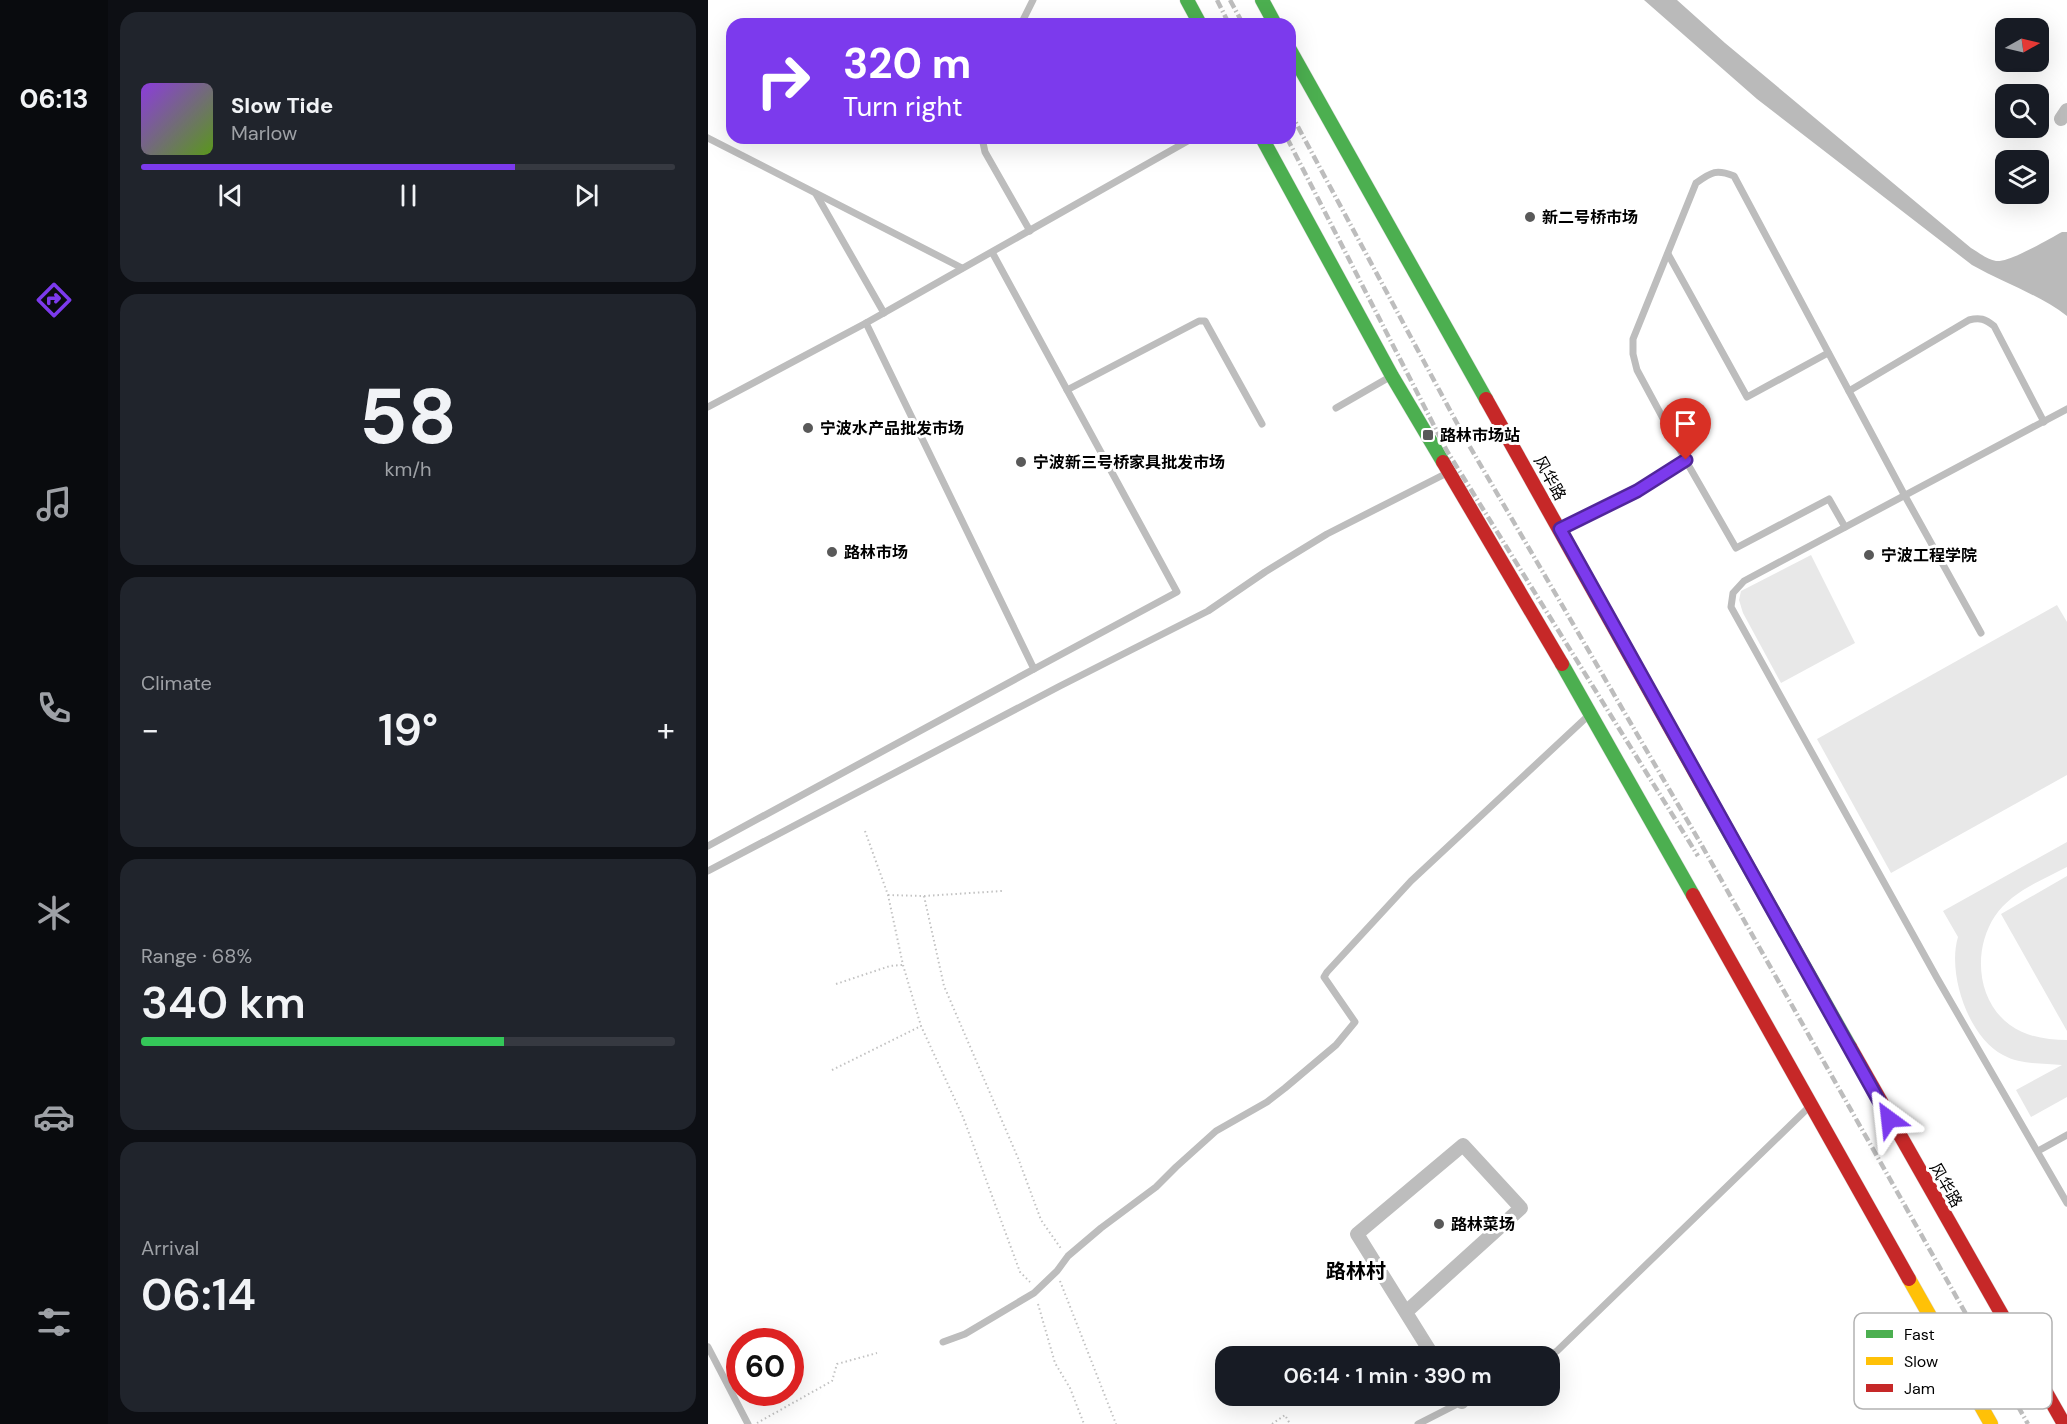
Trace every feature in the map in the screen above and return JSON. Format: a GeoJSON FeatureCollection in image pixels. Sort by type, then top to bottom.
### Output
{"type":"FeatureCollection","features":[{"type":"Feature","properties":{"kind":"main road"},"geometry":{"type":"LineString","coordinates":[[1187,0],[1197,18]]}},
{"type":"Feature","properties":{"kind":"main road"},"geometry":{"type":"LineString","coordinates":[[1262,0],[1272,18]]}},
{"type":"Feature","properties":{"kind":"main road","name":"风华路"},"geometry":{"type":"LineString","coordinates":[[1296,61],[1860,1068],[2000,1313]]}},
{"type":"Feature","properties":{"kind":"main road"},"geometry":{"type":"LineString","coordinates":[[1265,144],[1392,376],[1591,713],[1929,1313]]}},
{"type":"Feature","properties":{"kind":"main road","name":"风华路"},"geometry":{"type":"LineString","coordinates":[[2052,1403],[2064,1424]]}},
{"type":"Feature","properties":{"kind":"main road"},"geometry":{"type":"LineString","coordinates":[[1983,1409],[1991,1424]]}},
{"type":"Feature","properties":{"kind":"street"},"geometry":{"type":"LineString","coordinates":[[1406,1312],[1521,1208],[1463,1145],[1357,1234],[1427,1346]]}},
{"type":"Feature","properties":{"kind":"lane"},"geometry":{"type":"LineString","coordinates":[[1024,18],[1033,0]]}},
{"type":"Feature","properties":{"kind":"lane"},"geometry":{"type":"LineString","coordinates":[[708,138],[962,268]]}},
{"type":"Feature","properties":{"kind":"lane"},"geometry":{"type":"LineString","coordinates":[[983,144],[985,152],[1030,231]]}},
{"type":"Feature","properties":{"kind":"lane"},"geometry":{"type":"LineString","coordinates":[[708,407],[866,323],[1182,144]]}},
{"type":"Feature","properties":{"kind":"lane"},"geometry":{"type":"LineString","coordinates":[[1845,527],[1829,499],[1736,548],[1637,370],[1633,354],[1633,339],[1696,183],[1708,175],[1721,171],[1734,176],[1981,633]]}},
{"type":"Feature","properties":{"kind":"lane"},"geometry":{"type":"LineString","coordinates":[[816,194],[884,313]]}},
{"type":"Feature","properties":{"kind":"lane"},"geometry":{"type":"LineString","coordinates":[[708,846],[1177,592],[992,252]]}},
{"type":"Feature","properties":{"kind":"lane"},"geometry":{"type":"LineString","coordinates":[[1668,254],[1747,397],[1828,353]]}},
{"type":"Feature","properties":{"kind":"lane"},"geometry":{"type":"LineString","coordinates":[[1849,391],[1977,317],[1994,326],[2044,422]]}},
{"type":"Feature","properties":{"kind":"lane"},"geometry":{"type":"LineString","coordinates":[[1067,390],[1199,321],[1206,321],[1262,424]]}},
{"type":"Feature","properties":{"kind":"lane"},"geometry":{"type":"LineString","coordinates":[[866,323],[1034,669]]}},
{"type":"Feature","properties":{"kind":"lane"},"geometry":{"type":"LineString","coordinates":[[1336,408],[1392,376]]}},
{"type":"Feature","properties":{"kind":"lane"},"geometry":{"type":"LineString","coordinates":[[2067,409],[1744,581],[1733,593],[1731,607],[1937,978],[2067,1203]]}},
{"type":"Feature","properties":{"kind":"lane"},"geometry":{"type":"LineString","coordinates":[[1560,529],[1637,491],[1686,460]]}},
{"type":"Feature","properties":{"kind":"lane"},"geometry":{"type":"LineString","coordinates":[[708,871],[1208,611],[1327,534],[1449,472]]}},
{"type":"Feature","properties":{"kind":"lane"},"geometry":{"type":"LineString","coordinates":[[943,1342],[965,1334],[1034,1293],[1057,1271],[1068,1256],[1156,1187],[1216,1131],[1267,1102],[1336,1045],[1355,1022],[1324,977],[1327,972],[1411,881],[1591,713]]}},
{"type":"Feature","properties":{"kind":"lane"},"geometry":{"type":"LineString","coordinates":[[1560,1348],[1812,1104]]}},
{"type":"Feature","properties":{"kind":"lane"},"geometry":{"type":"LineString","coordinates":[[2038,1151],[2067,1135]]}},
{"type":"Feature","properties":{"kind":"lane"},"geometry":{"type":"LineString","coordinates":[[708,1347],[748,1424]]}},
{"type":"Feature","properties":{"kind":"lane"},"geometry":{"type":"LineString","coordinates":[[1418,1424],[1447,1406]]}},
{"type":"Feature","properties":{"kind":"path"},"geometry":{"type":"LineString","coordinates":[[864,831],[888,895],[903,965],[921,1026],[963,1117],[1020,1272],[1030,1281],[1055,1363],[1070,1388],[1084,1424]]}},
{"type":"Feature","properties":{"kind":"path"},"geometry":{"type":"LineString","coordinates":[[888,895],[924,896],[1002,891]]}},
{"type":"Feature","properties":{"kind":"path"},"geometry":{"type":"LineString","coordinates":[[924,896],[944,986],[1018,1158],[1041,1220],[1063,1251]]}},
{"type":"Feature","properties":{"kind":"path"},"geometry":{"type":"LineString","coordinates":[[836,984],[890,966],[903,965]]}},
{"type":"Feature","properties":{"kind":"path"},"geometry":{"type":"LineString","coordinates":[[832,1070],[921,1026]]}},
{"type":"Feature","properties":{"kind":"path"},"geometry":{"type":"LineString","coordinates":[[1057,1271],[1116,1424]]}},
{"type":"Feature","properties":{"kind":"path"},"geometry":{"type":"LineString","coordinates":[[755,1424],[832,1381],[837,1364],[877,1353]]}},
{"type":"Feature","properties":{"kind":"path"},"geometry":{"type":"LineString","coordinates":[[1272,1424],[1285,1415],[1290,1424]]}},
{"type":"Feature","properties":{"kind":"shaded area"},"geometry":{"type":"Polygon","coordinates":[[[1644,0],[1677,0],[1725,43],[1971,248],[1986,258],[2002,261],[2029,250],[2062,232],[2067,232],[2067,316],[2033,295],[1972,265],[1757,99],[1644,0]]]}},
{"type":"Feature","properties":{"kind":"shaded area"},"geometry":{"type":"Polygon","coordinates":[[[1811,555],[1855,643],[1781,683],[1743,613],[1739,600],[1741,591],[1811,555]]]}},
{"type":"Feature","properties":{"kind":"shaded area"},"geometry":{"type":"Polygon","coordinates":[[[2057,605],[2067,622],[2067,775],[1891,873],[1817,739],[2057,605]]]}},
{"type":"Feature","properties":{"kind":"shaded area"},"geometry":{"type":"Polygon","coordinates":[[[2067,842],[2067,867],[2028,887],[2009,900],[1995,916],[1988,929],[1981,958],[1985,988],[1990,1002],[2010,1025],[2030,1035],[2067,1040],[2067,1097],[2031,1117],[2016,1090],[2062,1065],[2025,1062],[2010,1058],[1991,1046],[1980,1034],[1963,1003],[1955,968],[1958,937],[1943,911],[2067,842]]]}},
{"type":"Feature","properties":{"kind":"shaded area"},"geometry":{"type":"Polygon","coordinates":[[[2067,876],[2067,1031],[2001,914],[2067,876]]]}},
{"type":"Feature","properties":{"kind":"railway"},"geometry":{"type":"LineString","coordinates":[[1217,0],[1226,18]]}},
{"type":"Feature","properties":{"kind":"railway"},"geometry":{"type":"LineString","coordinates":[[1230,0],[1240,18]]}},
{"type":"Feature","properties":{"kind":"railway"},"geometry":{"type":"LineString","coordinates":[[1296,123],[1466,440],[1701,844],[1965,1313]]}},
{"type":"Feature","properties":{"kind":"railway"},"geometry":{"type":"LineString","coordinates":[[1290,144],[1447,451],[1698,856]]}},
{"type":"Feature","properties":{"kind":"railway"},"geometry":{"type":"LineString","coordinates":[[2020,1409],[2028,1424]]}},
{"type":"Feature","properties":{"kind":"traffic: fast"},"geometry":{"type":"LineString","coordinates":[[1187,0],[1197,18]]}},
{"type":"Feature","properties":{"kind":"traffic: fast"},"geometry":{"type":"LineString","coordinates":[[1262,0],[1272,18]]}},
{"type":"Feature","properties":{"kind":"traffic: fast"},"geometry":{"type":"LineString","coordinates":[[1296,61],[1486,399]]}},
{"type":"Feature","properties":{"kind":"traffic: fast"},"geometry":{"type":"LineString","coordinates":[[1265,144],[1392,376],[1443,462]]}},
{"type":"Feature","properties":{"kind":"traffic: fast"},"geometry":{"type":"LineString","coordinates":[[1562,664],[1693,895]]}},
{"type":"Feature","properties":{"kind":"traffic: fast"},"geometry":{"type":"LineString","coordinates":[[1706,792],[1850,1047]]}},
{"type":"Feature","properties":{"kind":"traffic: slow"},"geometry":{"type":"LineString","coordinates":[[1909,1279],[1928,1313]]}},
{"type":"Feature","properties":{"kind":"traffic: slow"},"geometry":{"type":"LineString","coordinates":[[1983,1409],[1991,1424]]}},
{"type":"Feature","properties":{"kind":"traffic: jam"},"geometry":{"type":"LineString","coordinates":[[1486,399],[1706,792]]}},
{"type":"Feature","properties":{"kind":"traffic: jam"},"geometry":{"type":"LineString","coordinates":[[1443,462],[1562,664]]}},
{"type":"Feature","properties":{"kind":"traffic: jam"},"geometry":{"type":"LineString","coordinates":[[1693,895],[1909,1279]]}},
{"type":"Feature","properties":{"kind":"traffic: jam"},"geometry":{"type":"LineString","coordinates":[[1850,1047],[2001,1313]]}},
{"type":"Feature","properties":{"kind":"traffic: jam"},"geometry":{"type":"LineString","coordinates":[[2052,1403],[2064,1424]]}},
{"type":"Feature","properties":{"kind":"place","name":"新二号桥市场"},"geometry":{"type":"Point","coordinates":[1530,217]}},
{"type":"Feature","properties":{"kind":"place","name":"宁波水产品批发市场"},"geometry":{"type":"Point","coordinates":[808,428]}},
{"type":"Feature","properties":{"kind":"place","name":"路林市场站"},"geometry":{"type":"Point","coordinates":[1428,435]}},
{"type":"Feature","properties":{"kind":"place","name":"宁波新三号桥家具批发市场"},"geometry":{"type":"Point","coordinates":[1021,462]}},
{"type":"Feature","properties":{"kind":"place","name":"路林市场"},"geometry":{"type":"Point","coordinates":[832,552]}},
{"type":"Feature","properties":{"kind":"place","name":"宁波工程学院"},"geometry":{"type":"Point","coordinates":[1869,555]}},
{"type":"Feature","properties":{"kind":"place","name":"路林菜场"},"geometry":{"type":"Point","coordinates":[1439,1224]}},
{"type":"Feature","properties":{"kind":"district","name":"路林村"},"geometry":{"type":"Point","coordinates":[1356,1271]}},
{"type":"Feature","properties":{"kind":"route"},"geometry":{"type":"LineString","coordinates":[[1686,460],[1637,491],[1560,529],[1889,1119]]}}]}
